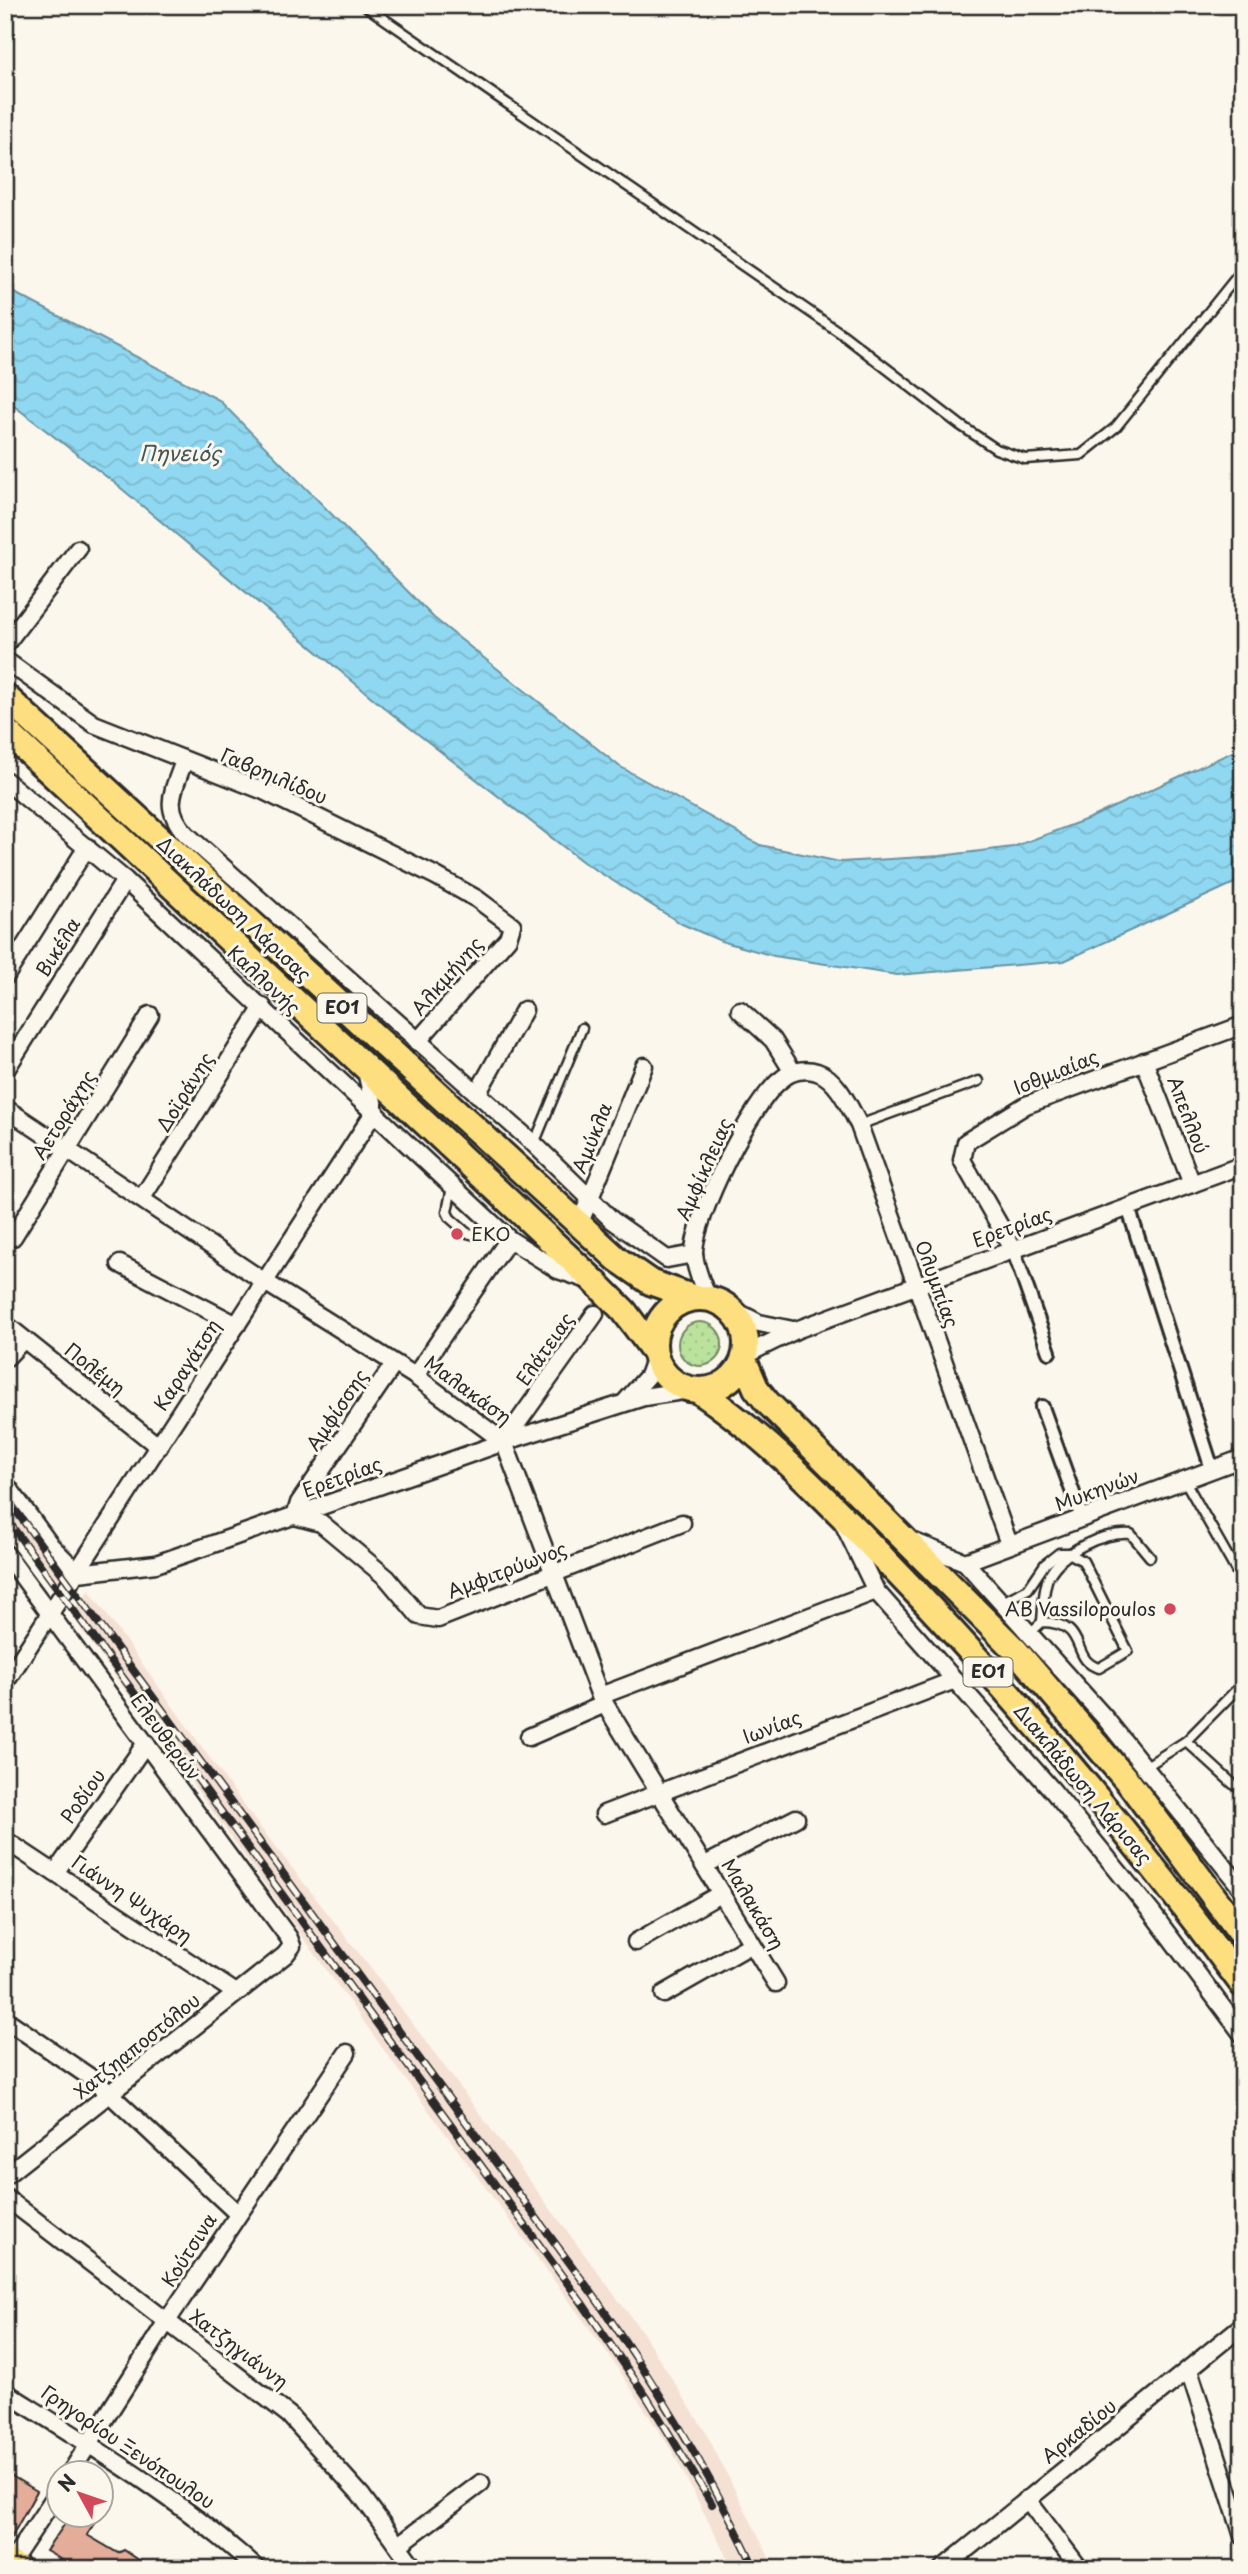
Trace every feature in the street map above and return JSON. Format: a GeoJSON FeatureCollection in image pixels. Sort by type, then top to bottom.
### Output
{"type":"FeatureCollection","features":[{"type":"Feature","properties":{"kind":"main road","name":"Διακλάδωση Λάρισας"},"geometry":{"type":"LineString","coordinates":[[5,696],[579,1225],[643,1277],[710,1301]]}},
{"type":"Feature","properties":{"kind":"main road","name":"Διακλάδωση Λάρισας"},"geometry":{"type":"LineString","coordinates":[[5,730],[363,1062],[594,1282],[624,1311],[654,1354]]}},
{"type":"Feature","properties":{"kind":"main road"},"geometry":{"type":"LineString","coordinates":[[654,1354],[654,1335],[664,1316],[681,1302],[710,1301]]}},
{"type":"Feature","properties":{"kind":"main road","name":"ΕΟ1"},"geometry":{"type":"LineString","coordinates":[[710,1301],[744,1329],[744,1357]]}},
{"type":"Feature","properties":{"kind":"main road","name":"ΕΟ1"},"geometry":{"type":"LineString","coordinates":[[654,1354],[668,1378],[694,1390]]}},
{"type":"Feature","properties":{"kind":"main road","name":"Διακλάδωση Λάρισας"},"geometry":{"type":"LineString","coordinates":[[744,1357],[756,1388],[767,1402],[1016,1651],[1105,1754],[1243,1936]]}},
{"type":"Feature","properties":{"kind":"main road"},"geometry":{"type":"LineString","coordinates":[[694,1390],[726,1382],[744,1357]]}},
{"type":"Feature","properties":{"kind":"main road","name":"Διακλάδωση Λάρισας"},"geometry":{"type":"LineString","coordinates":[[694,1390],[740,1421],[837,1511],[926,1603],[1040,1730],[1157,1872],[1243,1985]]}},
{"type":"Feature","properties":{"kind":"street"},"geometry":{"type":"LineString","coordinates":[[5,645],[78,549]]}},
{"type":"Feature","properties":{"kind":"street","name":"Γαβρηιλίδου"},"geometry":{"type":"LineString","coordinates":[[5,660],[94,724],[264,791],[444,880],[507,920],[513,930],[508,938]]}},
{"type":"Feature","properties":{"kind":"street"},"geometry":{"type":"LineString","coordinates":[[184,761],[170,798],[176,823],[417,1042],[534,1144],[590,1200],[637,1241],[662,1257],[679,1260],[694,1254],[710,1301],[759,1322],[796,1330]]}},
{"type":"Feature","properties":{"kind":"street","name":"Καλλoνής"},"geometry":{"type":"LineString","coordinates":[[5,780],[125,880],[509,1239],[558,1270],[594,1282]]}},
{"type":"Feature","properties":{"kind":"street"},"geometry":{"type":"LineString","coordinates":[[5,977],[87,848]]}},
{"type":"Feature","properties":{"kind":"street","name":"Βικέλα"},"geometry":{"type":"LineString","coordinates":[[5,1071],[125,880]]}},
{"type":"Feature","properties":{"kind":"street","name":"Αλκμήνης"},"geometry":{"type":"LineString","coordinates":[[417,1042],[508,938]]}},
{"type":"Feature","properties":{"kind":"street"},"geometry":{"type":"LineString","coordinates":[[269,942],[332,965]]}},
{"type":"Feature","properties":{"kind":"street","name":"Δοϊράνης"},"geometry":{"type":"LineString","coordinates":[[142,1198],[263,1007]]}},
{"type":"Feature","properties":{"kind":"street"},"geometry":{"type":"LineString","coordinates":[[477,1094],[524,1010]]}},
{"type":"Feature","properties":{"kind":"street"},"geometry":{"type":"LineString","coordinates":[[740,1010],[773,1041],[793,1072]]}},
{"type":"Feature","properties":{"kind":"street","name":"Αετοράχης"},"geometry":{"type":"LineString","coordinates":[[13,1237],[150,1015]]}},
{"type":"Feature","properties":{"kind":"street","name":"Ισθμιαίας"},"geometry":{"type":"LineString","coordinates":[[1013,1249],[961,1160],[966,1142],[1026,1105],[1243,1025]]}},
{"type":"Feature","properties":{"kind":"street","name":"Απελλού"},"geometry":{"type":"LineString","coordinates":[[1144,1061],[1192,1184]]}},
{"type":"Feature","properties":{"kind":"street"},"geometry":{"type":"LineString","coordinates":[[363,1062],[374,1111]]}},
{"type":"Feature","properties":{"kind":"street","name":"Αμύκλα"},"geometry":{"type":"LineString","coordinates":[[579,1225],[644,1066]]}},
{"type":"Feature","properties":{"kind":"street","name":"Ολυμπίας"},"geometry":{"type":"LineString","coordinates":[[793,1072],[816,1071],[830,1081],[859,1125],[914,1286],[1009,1544]]}},
{"type":"Feature","properties":{"kind":"street","name":"Αμφίκλειας"},"geometry":{"type":"LineString","coordinates":[[694,1254],[706,1211],[749,1119],[772,1087],[793,1072]]}},
{"type":"Feature","properties":{"kind":"street","name":"Μαλακάση"},"geometry":{"type":"LineString","coordinates":[[5,1108],[265,1282],[415,1376],[505,1441],[602,1700],[776,1983]]}},
{"type":"Feature","properties":{"kind":"street","name":"Καραγάτση"},"geometry":{"type":"LineString","coordinates":[[5,1683],[374,1111]]}},
{"type":"Feature","properties":{"kind":"street","name":"Ερετρίας"},"geometry":{"type":"LineString","coordinates":[[744,1357],[796,1330],[1243,1165]]}},
{"type":"Feature","properties":{"kind":"street"},"geometry":{"type":"LineString","coordinates":[[1128,1207],[1212,1469]]}},
{"type":"Feature","properties":{"kind":"street"},"geometry":{"type":"LineString","coordinates":[[415,1376],[509,1239]]}},
{"type":"Feature","properties":{"kind":"street"},"geometry":{"type":"LineString","coordinates":[[1013,1249],[1049,1352]]}},
{"type":"Feature","properties":{"kind":"street"},"geometry":{"type":"LineString","coordinates":[[120,1264],[237,1325]]}},
{"type":"Feature","properties":{"kind":"street","name":"Ελάτειας"},"geometry":{"type":"LineString","coordinates":[[505,1441],[595,1314]]}},
{"type":"Feature","properties":{"kind":"street","name":"Πολέμη"},"geometry":{"type":"LineString","coordinates":[[5,1324],[159,1447]]}},
{"type":"Feature","properties":{"kind":"street"},"geometry":{"type":"LineString","coordinates":[[5,1359],[23,1340]]}},
{"type":"Feature","properties":{"kind":"street","name":"Ερετρίας"},"geometry":{"type":"LineString","coordinates":[[618,1405],[639,1389],[654,1354]]}},
{"type":"Feature","properties":{"kind":"street","name":"Αμφίσσης"},"geometry":{"type":"LineString","coordinates":[[295,1516],[299,1503],[394,1364]]}},
{"type":"Feature","properties":{"kind":"street","name":"Ερετρίας"},"geometry":{"type":"LineString","coordinates":[[78,1573],[156,1564],[505,1441],[644,1397],[694,1390]]}},
{"type":"Feature","properties":{"kind":"street"},"geometry":{"type":"LineString","coordinates":[[1042,1407],[1082,1518]]}},
{"type":"Feature","properties":{"kind":"street","name":"Μυκηνών"},"geometry":{"type":"LineString","coordinates":[[965,1562],[1243,1458]]}},
{"type":"Feature","properties":{"kind":"street"},"geometry":{"type":"LineString","coordinates":[[5,1483],[51,1546],[78,1573]]}},
{"type":"Feature","properties":{"kind":"street"},"geometry":{"type":"LineString","coordinates":[[837,1511],[876,1591],[1104,1852],[1243,2035]]}},
{"type":"Feature","properties":{"kind":"street","name":"Αμφιτρύωνος"},"geometry":{"type":"LineString","coordinates":[[295,1516],[321,1523],[387,1578],[418,1616],[438,1619],[682,1523]]}},
{"type":"Feature","properties":{"kind":"street"},"geometry":{"type":"LineString","coordinates":[[905,1538],[965,1562],[1002,1602],[1036,1627],[1243,1891]]}},
{"type":"Feature","properties":{"kind":"street","name":"Ελευθερών"},"geometry":{"type":"LineString","coordinates":[[5,1553],[289,1938],[292,1946]]}},
{"type":"Feature","properties":{"kind":"street"},"geometry":{"type":"LineString","coordinates":[[529,1738],[602,1700],[876,1591]]}},
{"type":"Feature","properties":{"kind":"street","name":"Ιωνίας"},"geometry":{"type":"LineString","coordinates":[[604,1814],[956,1680]]}},
{"type":"Feature","properties":{"kind":"street","name":"Ροδίου"},"geometry":{"type":"LineString","coordinates":[[55,1873],[146,1743]]}},
{"type":"Feature","properties":{"kind":"street"},"geometry":{"type":"LineString","coordinates":[[705,1865],[796,1818]]}},
{"type":"Feature","properties":{"kind":"street","name":"Γιάννη Ψυχάρη"},"geometry":{"type":"LineString","coordinates":[[5,1840],[236,1993]]}},
{"type":"Feature","properties":{"kind":"street"},"geometry":{"type":"LineString","coordinates":[[636,1942],[722,1893]]}},
{"type":"Feature","properties":{"kind":"street"},"geometry":{"type":"LineString","coordinates":[[664,1994],[752,1944]]}},
{"type":"Feature","properties":{"kind":"street","name":"Χατζηαποστόλου"},"geometry":{"type":"LineString","coordinates":[[5,2176],[112,2094],[285,1955],[292,1946]]}},
{"type":"Feature","properties":{"kind":"street"},"geometry":{"type":"LineString","coordinates":[[5,2019],[112,2094],[238,2214]]}},
{"type":"Feature","properties":{"kind":"street","name":"Κούτσινα"},"geometry":{"type":"LineString","coordinates":[[81,2458],[167,2321],[346,2053]]}},
{"type":"Feature","properties":{"kind":"street","name":"Χατζηγιάννη"},"geometry":{"type":"LineString","coordinates":[[5,2197],[289,2415],[361,2495],[400,2544],[415,2569]]}},
{"type":"Feature","properties":{"kind":"street","name":"Αρκαδίου"},"geometry":{"type":"LineString","coordinates":[[942,2569],[1243,2325]]}},
{"type":"Feature","properties":{"kind":"street"},"geometry":{"type":"LineString","coordinates":[[1189,2370],[1243,2536]]}},
{"type":"Feature","properties":{"kind":"street","name":"Γρηγορίου Ξενόπουλου"},"geometry":{"type":"LineString","coordinates":[[5,2392],[157,2487],[220,2535],[247,2566]]}},
{"type":"Feature","properties":{"kind":"street"},"geometry":{"type":"LineString","coordinates":[[400,2544],[481,2483]]}},
{"type":"Feature","properties":{"kind":"street"},"geometry":{"type":"LineString","coordinates":[[1027,2499],[1080,2569]]}},
{"type":"Feature","properties":{"kind":"street"},"geometry":{"type":"LineString","coordinates":[[12,2564],[46,2511]]}},
{"type":"Feature","properties":{"kind":"lane"},"geometry":{"type":"LineString","coordinates":[[364,5],[842,334],[960,425],[996,449],[1025,459],[1081,455],[1116,427],[1243,268]]}},
{"type":"Feature","properties":{"kind":"lane"},"geometry":{"type":"LineString","coordinates":[[534,1144],[583,1028]]}},
{"type":"Feature","properties":{"kind":"lane"},"geometry":{"type":"LineString","coordinates":[[859,1125],[979,1081]]}},
{"type":"Feature","properties":{"kind":"lane"},"geometry":{"type":"LineString","coordinates":[[452,1187],[447,1212],[450,1218],[467,1233],[475,1235],[496,1227]]}},
{"type":"Feature","properties":{"kind":"lane"},"geometry":{"type":"LineString","coordinates":[[1185,1481],[1243,1583]]}},
{"type":"Feature","properties":{"kind":"lane"},"geometry":{"type":"LineString","coordinates":[[1002,1602],[1028,1589],[1045,1564],[1059,1553],[1069,1553],[1115,1533],[1131,1534],[1150,1557]]}},
{"type":"Feature","properties":{"kind":"lane"},"geometry":{"type":"LineString","coordinates":[[1069,1553],[1083,1561],[1128,1651],[1099,1668],[1093,1667],[1068,1626],[1061,1622],[1036,1627],[1049,1577],[1069,1553]]}},
{"type":"Feature","properties":{"kind":"lane"},"geometry":{"type":"LineString","coordinates":[[1145,1767],[1186,1741],[1243,1684]]}},
{"type":"Feature","properties":{"kind":"lane"},"geometry":{"type":"LineString","coordinates":[[1186,1741],[1233,1784],[1243,1788]]}},
{"type":"Feature","properties":{"kind":"shaded area"},"geometry":{"type":"Polygon","coordinates":[[[5,1474],[73,1568],[55,1592],[5,1524],[5,1474]]]}},
{"type":"Feature","properties":{"kind":"shaded area"},"geometry":{"type":"Polygon","coordinates":[[[89,1590],[256,1822],[383,1984],[643,2333],[705,2431],[775,2569],[733,2569],[672,2451],[609,2355],[392,2061],[71,1615],[89,1590]]]}},
{"type":"Feature","properties":{"kind":"green space"},"geometry":{"type":"Polygon","coordinates":[[[700,1322],[716,1328],[722,1344],[716,1360],[700,1366],[684,1360],[678,1344],[684,1328],[700,1322]]]}},
{"type":"Feature","properties":{"kind":"water","name":"Πηνειός"},"geometry":{"type":"Polygon","coordinates":[[[5,288],[219,400],[434,618],[619,766],[760,845],[840,862],[940,856],[1013,847],[1090,818],[1243,747],[1243,879],[1064,961],[897,975],[774,956],[721,941],[682,924],[583,862],[387,710],[116,484],[5,399],[5,288]]]}},
{"type":"Feature","properties":{"kind":"building"},"geometry":{"type":"Polygon","coordinates":[[[5,2472],[37,2491],[7,2545],[5,2545],[5,2472]]]}},
{"type":"Feature","properties":{"kind":"building"},"geometry":{"type":"Polygon","coordinates":[[[62,2528],[92,2528],[87,2535],[118,2553],[124,2550],[152,2569],[78,2569],[46,2551],[62,2528]]]}},
{"type":"Feature","properties":{"kind":"railway"},"geometry":{"type":"LineString","coordinates":[[5,1496],[594,2296],[680,2429],[755,2569]]}},
{"type":"Feature","properties":{"kind":"railway"},"geometry":{"type":"LineString","coordinates":[[5,1517],[582,2303],[648,2399],[712,2504]]}},
{"type":"Feature","properties":{"kind":"place","name":"EKO"},"geometry":{"type":"Point","coordinates":[457,1234]}},
{"type":"Feature","properties":{"kind":"place","name":"AB Vassilopoulos"},"geometry":{"type":"Point","coordinates":[1170,1609]}}]}
